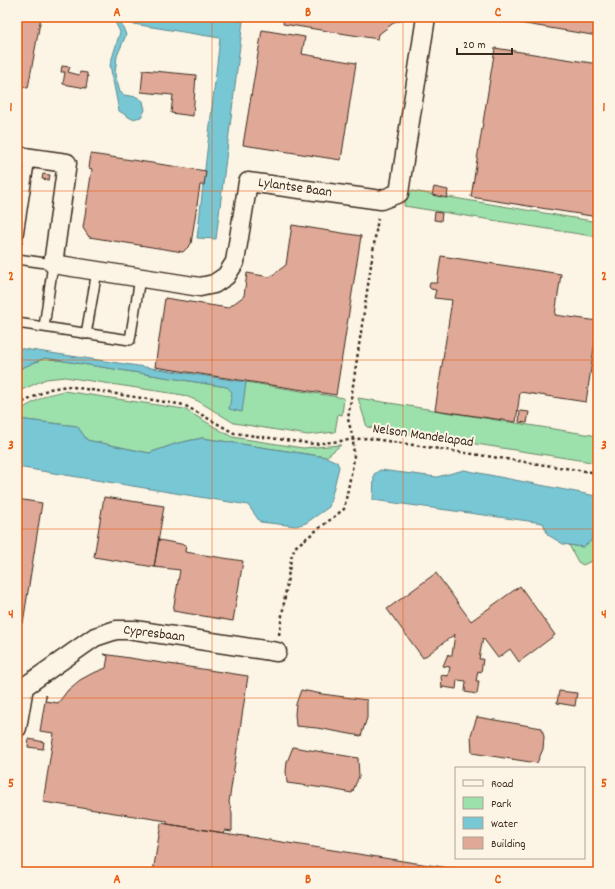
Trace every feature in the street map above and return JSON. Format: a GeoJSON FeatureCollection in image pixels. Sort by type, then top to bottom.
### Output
{"type":"FeatureCollection","features":[{"type":"Feature","properties":{"kind":"street"},"geometry":{"type":"LineString","coordinates":[[381,200],[399,193],[426,17]]}},
{"type":"Feature","properties":{"kind":"street"},"geometry":{"type":"LineString","coordinates":[[24,157],[67,163],[53,264]]}},
{"type":"Feature","properties":{"kind":"street","name":"Lylantse Baan"},"geometry":{"type":"LineString","coordinates":[[53,264],[200,287],[214,284],[226,276],[234,262],[248,182],[381,200]]}},
{"type":"Feature","properties":{"kind":"street","name":"Cypresbaan"},"geometry":{"type":"LineString","coordinates":[[17,728],[20,686],[95,637],[116,630],[135,630],[277,652]]}},
{"type":"Feature","properties":{"kind":"lane"},"geometry":{"type":"LineString","coordinates":[[17,241],[24,157]]}},
{"type":"Feature","properties":{"kind":"lane"},"geometry":{"type":"LineString","coordinates":[[17,259],[53,264],[44,327]]}},
{"type":"Feature","properties":{"kind":"lane"},"geometry":{"type":"LineString","coordinates":[[86,334],[97,271]]}},
{"type":"Feature","properties":{"kind":"lane"},"geometry":{"type":"LineString","coordinates":[[17,323],[130,340],[140,278]]}},
{"type":"Feature","properties":{"kind":"path"},"geometry":{"type":"LineString","coordinates":[[277,652],[291,558],[295,547],[344,509],[354,459],[353,439],[348,419],[381,200]]}},
{"type":"Feature","properties":{"kind":"path","name":"Nelson Mandelapad"},"geometry":{"type":"LineString","coordinates":[[17,404],[49,389],[67,386],[184,405],[234,433],[314,444],[368,438],[598,473]]}},
{"type":"Feature","properties":{"kind":"green space"},"geometry":{"type":"Polygon","coordinates":[[[406,190],[598,222],[598,237],[404,206],[406,190]]]}},
{"type":"Feature","properties":{"kind":"green space"},"geometry":{"type":"Polygon","coordinates":[[[45,358],[227,387],[232,392],[241,412],[246,382],[344,398],[342,415],[338,414],[335,432],[308,435],[234,423],[198,401],[183,395],[65,377],[46,379],[17,392],[17,370],[45,358]]]}},
{"type":"Feature","properties":{"kind":"green space"},"geometry":{"type":"Polygon","coordinates":[[[64,391],[184,409],[232,437],[303,448],[341,445],[326,457],[202,438],[178,443],[149,453],[87,440],[77,426],[17,419],[17,408],[23,408],[47,395],[64,391]]]}},
{"type":"Feature","properties":{"kind":"green space"},"geometry":{"type":"Polygon","coordinates":[[[358,398],[598,436],[598,463],[367,427],[358,398]]]}},
{"type":"Feature","properties":{"kind":"green space"},"geometry":{"type":"Polygon","coordinates":[[[595,513],[598,513],[598,558],[583,565],[578,562],[569,545],[583,547],[594,531],[595,513]]]}},
{"type":"Feature","properties":{"kind":"water"},"geometry":{"type":"Polygon","coordinates":[[[94,17],[213,17],[243,21],[216,239],[197,238],[220,38],[121,22],[126,35],[117,56],[115,74],[120,92],[124,95],[137,97],[143,101],[145,110],[141,117],[132,119],[119,111],[110,65],[120,32],[114,20],[94,17]]]}},
{"type":"Feature","properties":{"kind":"water"},"geometry":{"type":"Polygon","coordinates":[[[17,348],[246,382],[242,412],[229,409],[232,392],[227,387],[45,358],[17,370],[17,348]]]}},
{"type":"Feature","properties":{"kind":"water"},"geometry":{"type":"Polygon","coordinates":[[[17,419],[77,426],[87,440],[149,453],[178,443],[202,438],[326,457],[337,462],[339,467],[329,507],[306,523],[296,526],[260,522],[248,505],[17,467],[17,419]]]}},
{"type":"Feature","properties":{"kind":"water"},"geometry":{"type":"Polygon","coordinates":[[[380,470],[437,477],[464,470],[596,496],[594,531],[591,541],[583,547],[563,544],[548,535],[543,523],[373,500],[374,474],[380,470]]]}},
{"type":"Feature","properties":{"kind":"building"},"geometry":{"type":"Polygon","coordinates":[[[17,17],[41,17],[28,88],[17,86],[17,17]]]}},
{"type":"Feature","properties":{"kind":"building"},"geometry":{"type":"Polygon","coordinates":[[[284,17],[401,17],[401,21],[396,21],[379,34],[378,39],[283,24],[284,17]]]}},
{"type":"Feature","properties":{"kind":"building"},"geometry":{"type":"Polygon","coordinates":[[[495,17],[598,17],[598,36],[495,19],[495,17]]]}},
{"type":"Feature","properties":{"kind":"building"},"geometry":{"type":"Polygon","coordinates":[[[262,30],[305,37],[302,54],[356,63],[341,160],[243,145],[262,30]]]}},
{"type":"Feature","properties":{"kind":"building"},"geometry":{"type":"Polygon","coordinates":[[[495,48],[598,64],[598,217],[471,197],[495,48]]]}},
{"type":"Feature","properties":{"kind":"building"},"geometry":{"type":"Polygon","coordinates":[[[62,66],[70,67],[68,72],[79,75],[80,72],[87,73],[86,88],[63,84],[65,72],[61,72],[62,66]]]}},
{"type":"Feature","properties":{"kind":"building"},"geometry":{"type":"Polygon","coordinates":[[[143,70],[196,75],[193,116],[171,113],[173,95],[141,92],[143,70]]]}},
{"type":"Feature","properties":{"kind":"building"},"geometry":{"type":"Polygon","coordinates":[[[91,154],[206,171],[204,185],[200,185],[191,244],[183,252],[89,237],[83,228],[92,169],[89,168],[91,154]]]}},
{"type":"Feature","properties":{"kind":"building"},"geometry":{"type":"Polygon","coordinates":[[[43,174],[50,175],[49,180],[42,179],[43,174]]]}},
{"type":"Feature","properties":{"kind":"building"},"geometry":{"type":"Polygon","coordinates":[[[434,187],[448,190],[447,198],[432,195],[434,187]]]}},
{"type":"Feature","properties":{"kind":"building"},"geometry":{"type":"Polygon","coordinates":[[[435,212],[442,213],[441,221],[434,220],[435,212]]]}},
{"type":"Feature","properties":{"kind":"building"},"geometry":{"type":"Polygon","coordinates":[[[292,225],[361,236],[336,395],[155,367],[165,298],[228,308],[244,296],[247,273],[270,277],[286,265],[292,225]]]}},
{"type":"Feature","properties":{"kind":"building"},"geometry":{"type":"Polygon","coordinates":[[[441,256],[561,274],[555,315],[598,321],[586,402],[520,392],[516,422],[435,410],[452,300],[434,298],[436,290],[429,287],[430,283],[437,283],[441,256]]]}},
{"type":"Feature","properties":{"kind":"building"},"geometry":{"type":"Polygon","coordinates":[[[520,411],[529,412],[527,423],[519,422],[520,411]]]}},
{"type":"Feature","properties":{"kind":"building"},"geometry":{"type":"Polygon","coordinates":[[[104,497],[164,506],[154,567],[94,557],[104,497]]]}},
{"type":"Feature","properties":{"kind":"building"},"geometry":{"type":"Polygon","coordinates":[[[17,499],[42,503],[23,623],[17,622],[17,499]]]}},
{"type":"Feature","properties":{"kind":"building"},"geometry":{"type":"Polygon","coordinates":[[[159,540],[186,545],[185,552],[243,561],[233,621],[173,611],[180,570],[154,567],[159,540]]]}},
{"type":"Feature","properties":{"kind":"building"},"geometry":{"type":"Polygon","coordinates":[[[436,573],[471,621],[520,586],[555,635],[519,662],[510,649],[498,658],[483,638],[479,659],[483,659],[481,672],[478,671],[476,681],[479,681],[477,694],[465,692],[466,681],[457,680],[456,689],[443,687],[442,689],[441,675],[448,676],[450,667],[443,666],[448,654],[452,655],[455,634],[423,658],[387,609],[436,573]]]}},
{"type":"Feature","properties":{"kind":"building"},"geometry":{"type":"Polygon","coordinates":[[[103,654],[248,676],[229,802],[232,813],[232,831],[225,830],[224,833],[167,824],[167,821],[43,802],[54,733],[40,731],[45,701],[58,703],[68,690],[80,680],[106,668],[108,656],[103,654]]]}},
{"type":"Feature","properties":{"kind":"building"},"geometry":{"type":"Polygon","coordinates":[[[301,690],[367,700],[367,718],[361,736],[317,728],[296,726],[296,704],[301,690]]]}},
{"type":"Feature","properties":{"kind":"building"},"geometry":{"type":"Polygon","coordinates":[[[559,691],[577,693],[575,706],[557,703],[559,691]]]}},
{"type":"Feature","properties":{"kind":"building"},"geometry":{"type":"Polygon","coordinates":[[[477,717],[542,728],[544,737],[543,749],[537,763],[472,753],[471,735],[477,717]]]}},
{"type":"Feature","properties":{"kind":"building"},"geometry":{"type":"Polygon","coordinates":[[[29,739],[44,742],[43,749],[28,747],[29,739]]]}},
{"type":"Feature","properties":{"kind":"building"},"geometry":{"type":"Polygon","coordinates":[[[293,747],[358,758],[359,776],[352,793],[287,783],[287,762],[293,747]]]}},
{"type":"Feature","properties":{"kind":"building"},"geometry":{"type":"Polygon","coordinates":[[[161,823],[409,862],[476,872],[153,872],[161,823]]]}}]}
